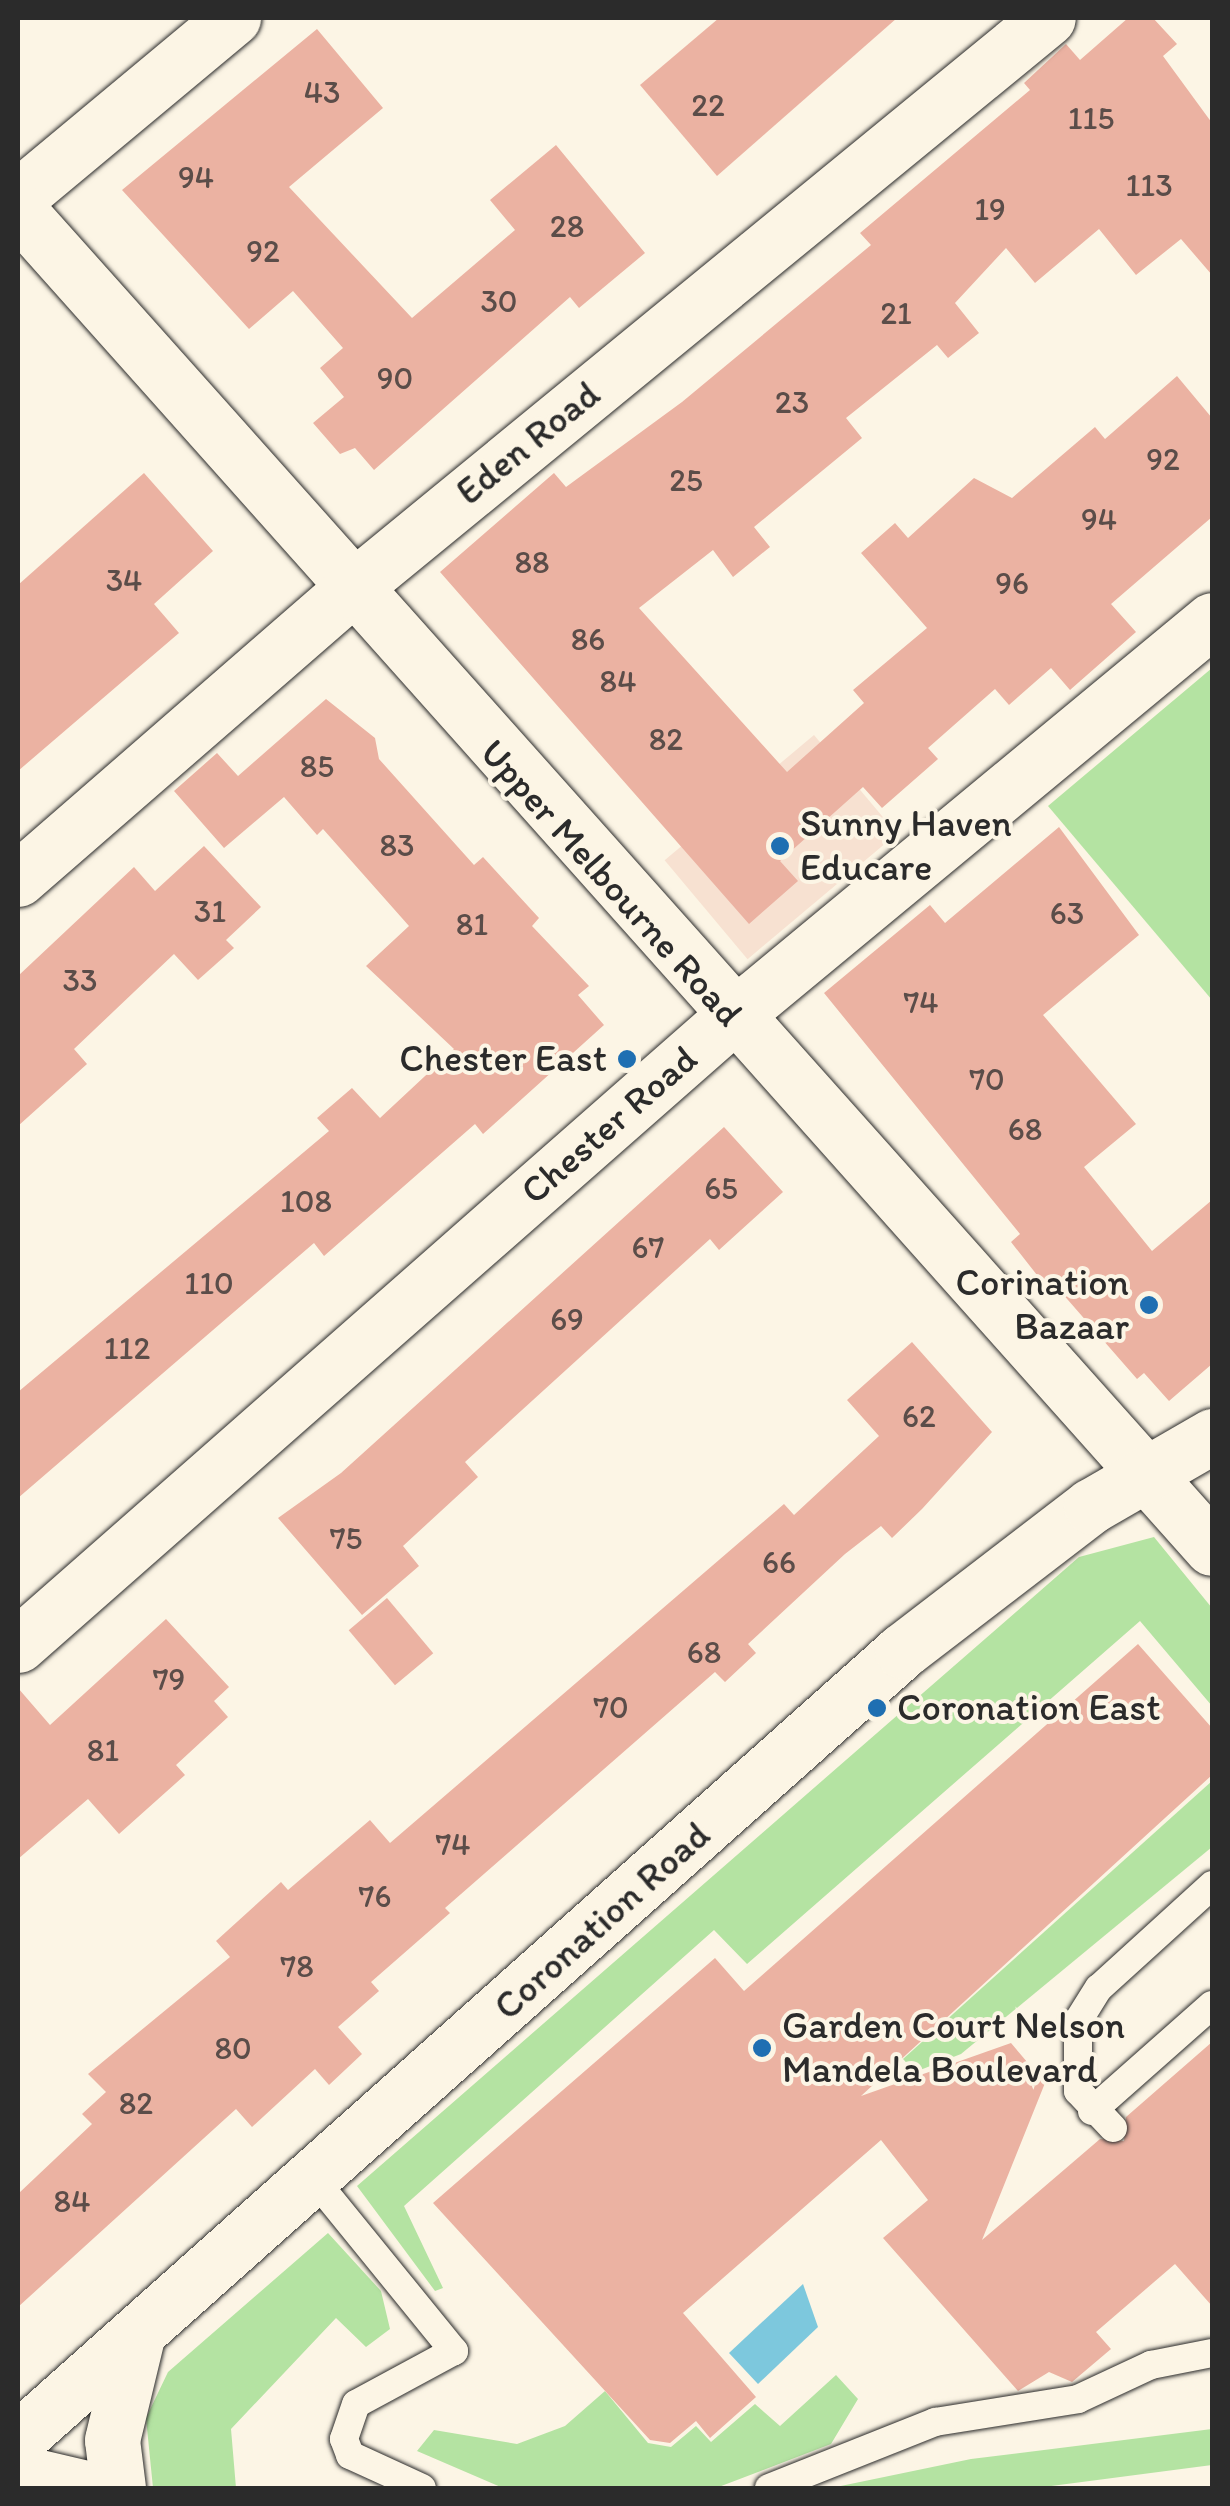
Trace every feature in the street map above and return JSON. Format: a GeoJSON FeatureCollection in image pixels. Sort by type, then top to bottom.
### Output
{"type":"FeatureCollection","features":[{"type":"Feature","properties":{"kind":"street"},"geometry":{"type":"LineString","coordinates":[[18,197],[233,18]]}},
{"type":"Feature","properties":{"kind":"street","name":"Eden Road"},"geometry":{"type":"LineString","coordinates":[[18,879],[350,590],[1048,18]]}},
{"type":"Feature","properties":{"kind":"street","name":"Upper Melbourne Road"},"geometry":{"type":"LineString","coordinates":[[18,210],[731,1018],[1150,1474],[1212,1548]]}},
{"type":"Feature","properties":{"kind":"street","name":"Chester Road"},"geometry":{"type":"LineString","coordinates":[[18,1644],[731,1018],[1212,620]]}},
{"type":"Feature","properties":{"kind":"street","name":"Coronation Road"},"geometry":{"type":"LineString","coordinates":[[18,2439],[138,2337],[902,1651],[1092,1506],[1212,1436]]}},
{"type":"Feature","properties":{"kind":"street"},"geometry":{"type":"LineString","coordinates":[[118,2488],[112,2440],[138,2337]]}},
{"type":"Feature","properties":{"kind":"street"},"geometry":{"type":"LineString","coordinates":[[18,2472],[86,2488]]}},
{"type":"Feature","properties":{"kind":"lane"},"geometry":{"type":"LineString","coordinates":[[1212,1885],[1086,2004],[1075,2060],[1103,2119],[1212,2005]]}},
{"type":"Feature","properties":{"kind":"lane"},"geometry":{"type":"LineString","coordinates":[[314,2180],[454,2351],[356,2404],[344,2439],[350,2455],[422,2488]]}},
{"type":"Feature","properties":{"kind":"lane"},"geometry":{"type":"LineString","coordinates":[[769,2488],[935,2422],[1078,2399],[1151,2365],[1212,2353]]}},
{"type":"Feature","properties":{"kind":"shaded area","name":"Sunny Haven Educare"},"geometry":{"type":"Polygon","coordinates":[[[814,735],[897,834],[748,959],[665,860],[814,735]]]}},
{"type":"Feature","properties":{"kind":"green space"},"geometry":{"type":"Polygon","coordinates":[[[1212,668],[1212,1000],[1048,806],[1212,668]]]}},
{"type":"Feature","properties":{"kind":"green space"},"geometry":{"type":"Polygon","coordinates":[[[1154,1537],[1212,1608],[1212,1706],[1140,1621],[747,1964],[714,1930],[404,2206],[443,2288],[435,2291],[357,2186],[1079,1557],[1154,1537]]]}},
{"type":"Feature","properties":{"kind":"green space"},"geometry":{"type":"Polygon","coordinates":[[[1212,1781],[1212,1847],[961,2054],[915,2072],[903,2059],[1212,1781]]]}},
{"type":"Feature","properties":{"kind":"green space"},"geometry":{"type":"Polygon","coordinates":[[[328,2233],[381,2291],[390,2329],[366,2347],[336,2318],[231,2429],[236,2488],[153,2488],[146,2418],[168,2372],[328,2233]]]}},
{"type":"Feature","properties":{"kind":"green space"},"geometry":{"type":"Polygon","coordinates":[[[836,2375],[858,2399],[831,2444],[716,2488],[503,2488],[417,2451],[434,2430],[517,2444],[565,2426],[605,2391],[648,2443],[671,2447],[696,2426],[711,2442],[755,2404],[780,2426],[836,2375]]]}},
{"type":"Feature","properties":{"kind":"green space"},"geometry":{"type":"Polygon","coordinates":[[[1212,2429],[1212,2465],[1036,2488],[831,2488],[971,2459],[1212,2429]]]}},
{"type":"Feature","properties":{"kind":"water"},"geometry":{"type":"Polygon","coordinates":[[[803,2284],[818,2327],[758,2384],[729,2353],[803,2284]]]}},
{"type":"Feature","properties":{"kind":"building"},"geometry":{"type":"Polygon","coordinates":[[[719,18],[897,18],[717,176],[640,85],[719,18]]]}},
{"type":"Feature","properties":{"kind":"building"},"geometry":{"type":"Polygon","coordinates":[[[1128,18],[1153,18],[1177,44],[1163,56],[1212,123],[1212,275],[1181,239],[1136,275],[1099,229],[1035,283],[1006,248],[955,303],[979,333],[948,358],[937,345],[846,418],[862,438],[754,527],[770,547],[733,577],[713,550],[639,608],[787,772],[864,703],[853,690],[927,628],[861,553],[895,523],[908,538],[974,478],[1012,498],[1095,427],[1105,439],[1177,376],[1212,418],[1212,517],[1111,604],[1136,632],[1070,690],[1051,668],[1009,705],[995,689],[928,748],[938,759],[882,808],[863,787],[780,861],[798,881],[749,924],[440,572],[554,473],[566,487],[682,402],[871,245],[860,233],[1030,90],[1024,83],[1066,44],[1080,60],[1128,18]]]}},
{"type":"Feature","properties":{"kind":"building"},"geometry":{"type":"Polygon","coordinates":[[[317,29],[383,108],[289,187],[412,318],[515,230],[490,200],[556,145],[645,253],[579,308],[570,297],[374,470],[355,448],[340,454],[313,423],[344,397],[320,368],[343,348],[293,291],[249,329],[122,190],[317,29]]]}},
{"type":"Feature","properties":{"kind":"building"},"geometry":{"type":"Polygon","coordinates":[[[144,473],[213,551],[154,604],[179,633],[18,771],[18,585],[144,473]]]}},
{"type":"Feature","properties":{"kind":"building"},"geometry":{"type":"Polygon","coordinates":[[[326,699],[375,738],[379,759],[474,865],[483,857],[539,918],[532,926],[589,986],[578,995],[604,1025],[483,1134],[475,1124],[324,1256],[314,1243],[18,1498],[18,1392],[329,1131],[317,1118],[352,1088],[380,1118],[454,1049],[366,966],[409,926],[323,829],[317,835],[284,797],[224,848],[174,791],[217,753],[238,776],[326,699]]]}},
{"type":"Feature","properties":{"kind":"building"},"geometry":{"type":"Polygon","coordinates":[[[1059,827],[1139,935],[1043,1015],[1136,1124],[1084,1167],[1152,1251],[1212,1200],[1212,1364],[1169,1401],[1144,1373],[1137,1379],[1054,1284],[1048,1289],[1011,1242],[1020,1234],[824,993],[930,905],[945,923],[1059,827]]]}},
{"type":"Feature","properties":{"kind":"building"},"geometry":{"type":"Polygon","coordinates":[[[204,846],[261,907],[226,940],[234,948],[198,980],[174,954],[74,1049],[87,1064],[18,1126],[18,976],[134,867],[155,891],[204,846]]]}},
{"type":"Feature","properties":{"kind":"building"},"geometry":{"type":"Polygon","coordinates":[[[724,1127],[783,1192],[719,1250],[710,1239],[465,1462],[478,1477],[403,1546],[419,1566],[362,1615],[278,1518],[341,1473],[724,1127]]]}},
{"type":"Feature","properties":{"kind":"building"},"geometry":{"type":"Polygon","coordinates":[[[912,1342],[992,1432],[922,1509],[892,1538],[881,1526],[845,1554],[748,1644],[756,1653],[725,1682],[715,1672],[445,1908],[450,1913],[371,1982],[379,1991],[338,2027],[362,2054],[329,2085],[315,2069],[252,2127],[236,2109],[18,2307],[18,2194],[92,2124],[82,2114],[106,2092],[88,2074],[230,1957],[216,1941],[281,1882],[288,1890],[370,1820],[390,1843],[784,1504],[794,1515],[879,1436],[847,1400],[912,1342]]]}},
{"type":"Feature","properties":{"kind":"building"},"geometry":{"type":"Polygon","coordinates":[[[387,1598],[433,1653],[395,1685],[349,1630],[387,1598]]]}},
{"type":"Feature","properties":{"kind":"building"},"geometry":{"type":"Polygon","coordinates":[[[166,1619],[229,1687],[214,1701],[228,1717],[176,1765],[185,1775],[119,1834],[88,1799],[18,1859],[18,1688],[50,1725],[166,1619]]]}},
{"type":"Feature","properties":{"kind":"building","name":"Garden Court Nelson Mandela Boulevard"},"geometry":{"type":"Polygon","coordinates":[[[1138,1644],[1212,1728],[1212,1775],[861,2096],[1011,2043],[1045,2083],[982,2240],[1100,2139],[1124,2141],[1126,2117],[1212,2042],[1212,2306],[1175,2264],[1096,2332],[1111,2349],[1072,2382],[1049,2372],[1018,2391],[883,2238],[928,2200],[881,2140],[683,2313],[756,2397],[710,2438],[696,2421],[670,2443],[650,2440],[433,2203],[715,1958],[744,1991],[1138,1644]]]}},
{"type":"Feature","properties":{"kind":"place","name":"Sunny Haven Educare"},"geometry":{"type":"Point","coordinates":[780,846]}},
{"type":"Feature","properties":{"kind":"place","name":"Chester East"},"geometry":{"type":"Point","coordinates":[627,1059]}},
{"type":"Feature","properties":{"kind":"place","name":"Corination Bazaar"},"geometry":{"type":"Point","coordinates":[1149,1305]}},
{"type":"Feature","properties":{"kind":"place","name":"Coronation East"},"geometry":{"type":"Point","coordinates":[877,1708]}},
{"type":"Feature","properties":{"kind":"place","name":"Garden Court Nelson Mandela Boulevard"},"geometry":{"type":"Point","coordinates":[762,2048]}}]}
